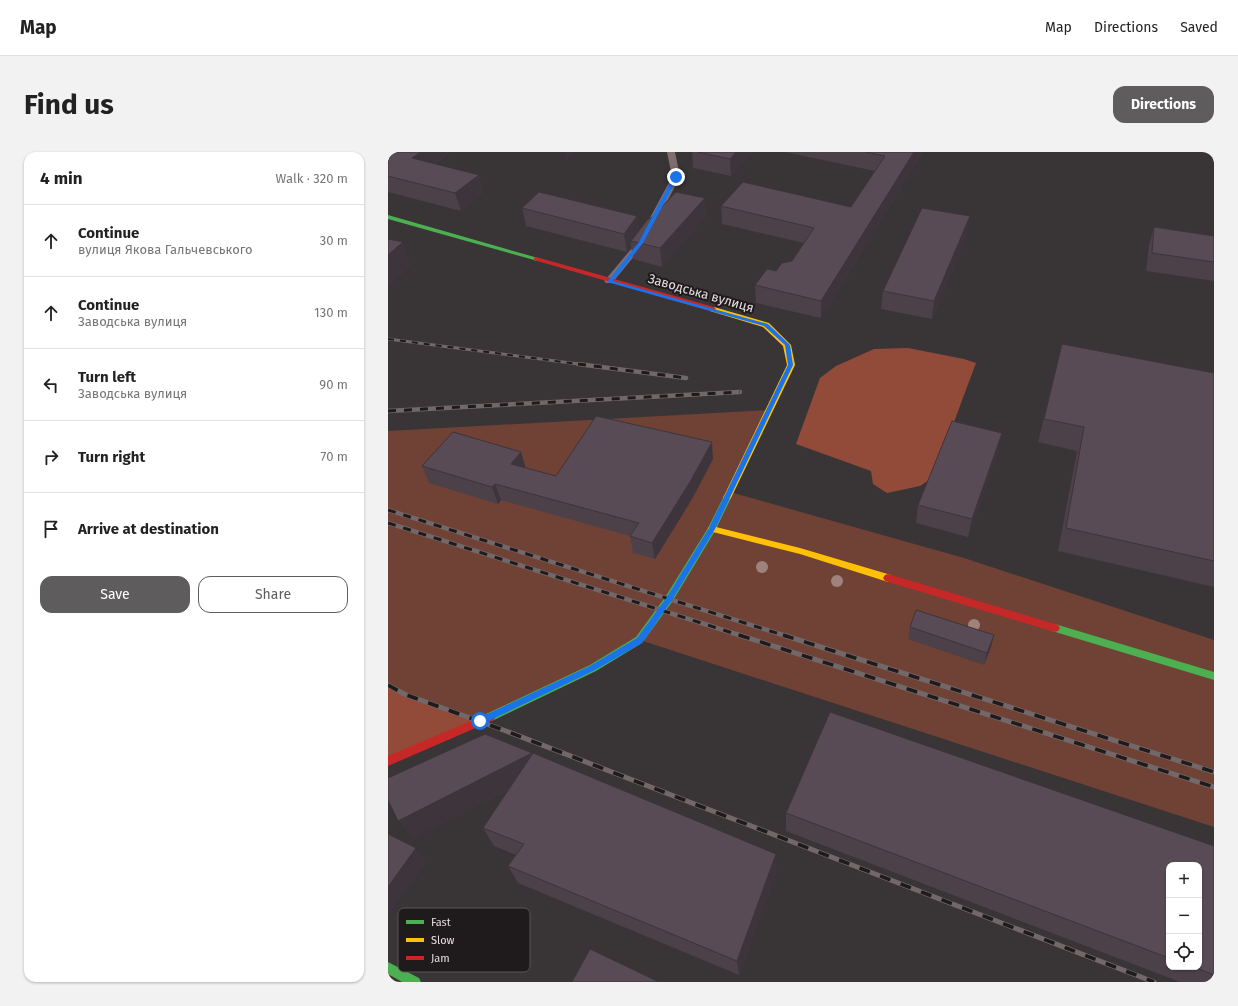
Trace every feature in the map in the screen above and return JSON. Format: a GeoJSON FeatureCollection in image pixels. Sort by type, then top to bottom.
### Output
{"type":"FeatureCollection","features":[{"type":"Feature","properties":{"kind":"street","name":"Заводська вулиця"},"geometry":{"type":"LineString","coordinates":[[388,217],[609,282],[766,325],[787,345],[791,365],[712,529],[669,599],[639,640],[592,668],[480,721],[388,761]]}},
{"type":"Feature","properties":{"kind":"street"},"geometry":{"type":"LineString","coordinates":[[712,529],[800,551],[1214,676]]}},
{"type":"Feature","properties":{"kind":"street"},"geometry":{"type":"LineString","coordinates":[[388,968],[415,982]]}},
{"type":"Feature","properties":{"kind":"lane"},"geometry":{"type":"LineString","coordinates":[[609,282],[641,243],[676,177],[671,152]]}},
{"type":"Feature","properties":{"kind":"shaded area"},"geometry":{"type":"Polygon","coordinates":[[[908,348],[964,359],[976,363],[948,438],[929,480],[920,486],[887,493],[873,484],[871,471],[796,444],[820,378],[836,366],[874,349],[908,348]]]}},
{"type":"Feature","properties":{"kind":"shaded area"},"geometry":{"type":"Polygon","coordinates":[[[769,410],[730,492],[964,558],[1214,640],[1214,827],[640,640],[480,721],[404,694],[388,685],[388,431],[769,410]]]}},
{"type":"Feature","properties":{"kind":"shaded area"},"geometry":{"type":"Polygon","coordinates":[[[388,685],[404,694],[480,721],[388,761],[388,685]]]}},
{"type":"Feature","properties":{"kind":"building"},"geometry":{"type":"Polygon","coordinates":[[[388,152],[421,152],[412,158],[479,175],[455,193],[388,176],[388,152]]]}},
{"type":"Feature","properties":{"kind":"building"},"geometry":{"type":"Polygon","coordinates":[[[698,152],[736,152],[730,159],[698,152]]]}},
{"type":"Feature","properties":{"kind":"building"},"geometry":{"type":"Polygon","coordinates":[[[865,152],[914,152],[821,301],[755,285],[767,269],[776,271],[782,263],[792,261],[814,228],[721,206],[743,182],[851,207],[885,156],[865,152]]]}},
{"type":"Feature","properties":{"kind":"building"},"geometry":{"type":"Polygon","coordinates":[[[539,192],[637,216],[624,234],[522,208],[539,192]]]}},
{"type":"Feature","properties":{"kind":"building"},"geometry":{"type":"Polygon","coordinates":[[[676,192],[705,198],[660,248],[631,241],[648,219],[650,219],[676,192]]]}},
{"type":"Feature","properties":{"kind":"building"},"geometry":{"type":"Polygon","coordinates":[[[922,208],[970,216],[934,301],[883,291],[922,208]]]}},
{"type":"Feature","properties":{"kind":"building"},"geometry":{"type":"Polygon","coordinates":[[[1154,227],[1214,236],[1214,262],[1152,253],[1154,227]]]}},
{"type":"Feature","properties":{"kind":"building"},"geometry":{"type":"Polygon","coordinates":[[[388,239],[403,242],[388,255],[388,239]]]}},
{"type":"Feature","properties":{"kind":"building"},"geometry":{"type":"Polygon","coordinates":[[[1062,344],[1214,373],[1214,561],[1066,528],[1084,427],[1044,419],[1062,344]]]}},
{"type":"Feature","properties":{"kind":"building"},"geometry":{"type":"Polygon","coordinates":[[[596,416],[712,442],[690,482],[652,543],[630,536],[639,523],[495,484],[492,487],[422,466],[453,432],[521,452],[511,464],[556,476],[596,416]]]}},
{"type":"Feature","properties":{"kind":"building"},"geometry":{"type":"Polygon","coordinates":[[[952,421],[1002,433],[972,519],[918,505],[952,421]]]}},
{"type":"Feature","properties":{"kind":"building"},"geometry":{"type":"Polygon","coordinates":[[[916,610],[994,635],[987,653],[910,627],[916,610]]]}},
{"type":"Feature","properties":{"kind":"building"},"geometry":{"type":"Polygon","coordinates":[[[830,712],[1214,846],[1214,975],[1202,970],[1202,862],[1166,862],[1166,957],[786,813],[830,712]]]}},
{"type":"Feature","properties":{"kind":"building"},"geometry":{"type":"Polygon","coordinates":[[[485,734],[532,753],[398,821],[388,800],[388,778],[485,734]]]}},
{"type":"Feature","properties":{"kind":"building"},"geometry":{"type":"Polygon","coordinates":[[[533,753],[776,854],[737,961],[508,866],[524,844],[483,828],[533,753]]]}},
{"type":"Feature","properties":{"kind":"building"},"geometry":{"type":"Polygon","coordinates":[[[388,834],[416,848],[388,887],[388,834]]]}},
{"type":"Feature","properties":{"kind":"building"},"geometry":{"type":"Polygon","coordinates":[[[590,949],[659,982],[572,982],[590,949]]]}},
{"type":"Feature","properties":{"kind":"railway"},"geometry":{"type":"LineString","coordinates":[[388,339],[586,365]]}},
{"type":"Feature","properties":{"kind":"railway"},"geometry":{"type":"LineString","coordinates":[[578,364],[686,378]]}},
{"type":"Feature","properties":{"kind":"railway"},"geometry":{"type":"LineString","coordinates":[[388,411],[740,392]]}},
{"type":"Feature","properties":{"kind":"railway"},"geometry":{"type":"LineString","coordinates":[[388,510],[786,636]]}},
{"type":"Feature","properties":{"kind":"railway"},"geometry":{"type":"LineString","coordinates":[[388,523],[742,636]]}},
{"type":"Feature","properties":{"kind":"railway"},"geometry":{"type":"LineString","coordinates":[[739,635],[1214,787]]}},
{"type":"Feature","properties":{"kind":"railway"},"geometry":{"type":"LineString","coordinates":[[783,635],[1214,772]]}},
{"type":"Feature","properties":{"kind":"railway"},"geometry":{"type":"LineString","coordinates":[[388,685],[404,694],[506,731],[1154,982]]}},
{"type":"Feature","properties":{"kind":"traffic: fast"},"geometry":{"type":"LineString","coordinates":[[388,217],[536,259]]}},
{"type":"Feature","properties":{"kind":"traffic: fast"},"geometry":{"type":"LineString","coordinates":[[490,717],[593,668],[639,640],[669,599],[712,529],[727,498]]}},
{"type":"Feature","properties":{"kind":"traffic: fast"},"geometry":{"type":"LineString","coordinates":[[1055,628],[1214,676]]}},
{"type":"Feature","properties":{"kind":"traffic: fast"},"geometry":{"type":"LineString","coordinates":[[388,968],[415,982]]}},
{"type":"Feature","properties":{"kind":"traffic: slow"},"geometry":{"type":"LineString","coordinates":[[712,309],[766,325],[787,345],[791,365],[727,498]]}},
{"type":"Feature","properties":{"kind":"traffic: slow"},"geometry":{"type":"LineString","coordinates":[[712,529],[800,551],[888,578]]}},
{"type":"Feature","properties":{"kind":"traffic: jam"},"geometry":{"type":"LineString","coordinates":[[536,259],[712,309]]}},
{"type":"Feature","properties":{"kind":"traffic: jam"},"geometry":{"type":"LineString","coordinates":[[888,578],[1055,628]]}},
{"type":"Feature","properties":{"kind":"traffic: jam"},"geometry":{"type":"LineString","coordinates":[[388,761],[490,717]]}},
{"type":"Feature","properties":{"kind":"route"},"geometry":{"type":"LineString","coordinates":[[480,721],[592,668],[639,640],[669,599],[712,529],[791,365],[787,345],[766,325],[609,282],[641,243],[676,177]]}}]}
